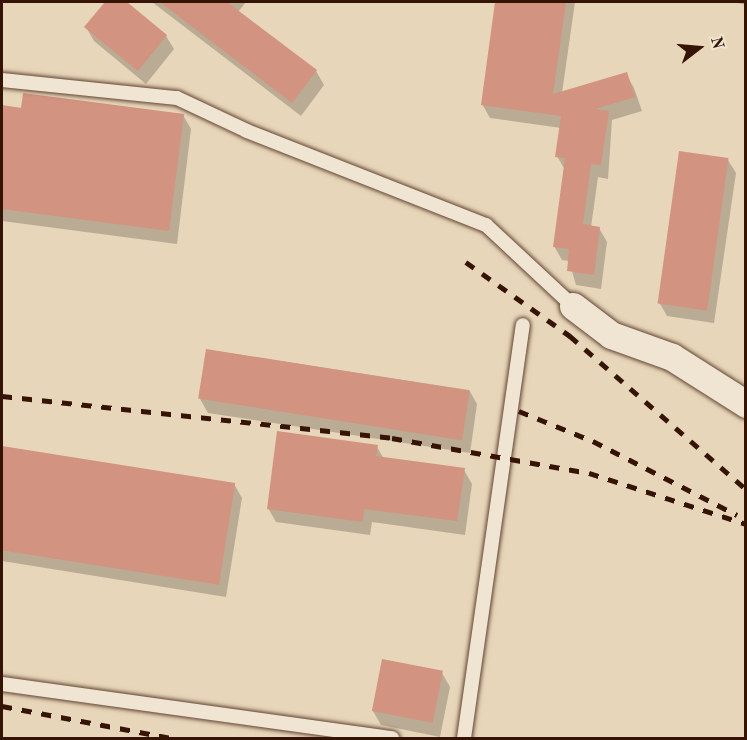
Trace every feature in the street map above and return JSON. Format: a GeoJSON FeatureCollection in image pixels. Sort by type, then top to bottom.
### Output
{"type":"FeatureCollection","features":[{"type":"Feature","properties":{"kind":"street"},"geometry":{"type":"LineString","coordinates":[[573,306],[611,335],[672,357],[746,404]]}},
{"type":"Feature","properties":{"kind":"lane"},"geometry":{"type":"LineString","coordinates":[[2,80],[177,98],[247,131],[486,225],[573,306]]}},
{"type":"Feature","properties":{"kind":"lane"},"geometry":{"type":"LineString","coordinates":[[464,738],[523,325]]}},
{"type":"Feature","properties":{"kind":"lane"},"geometry":{"type":"LineString","coordinates":[[2,684],[392,738]]}},
{"type":"Feature","properties":{"kind":"building"},"geometry":{"type":"Polygon","coordinates":[[[105,2],[127,2],[167,35],[138,71],[84,27],[105,2]]]}},
{"type":"Feature","properties":{"kind":"building"},"geometry":{"type":"Polygon","coordinates":[[[160,2],[227,2],[317,70],[292,103],[160,2]]]}},
{"type":"Feature","properties":{"kind":"building"},"geometry":{"type":"Polygon","coordinates":[[[495,2],[566,2],[553,94],[627,72],[635,97],[595,109],[609,111],[601,165],[591,164],[583,224],[600,227],[594,275],[567,271],[569,249],[553,247],[565,158],[555,157],[561,116],[481,105],[495,2]]]}},
{"type":"Feature","properties":{"kind":"building"},"geometry":{"type":"Polygon","coordinates":[[[23,93],[184,114],[169,231],[2,209],[2,105],[21,108],[23,93]]]}},
{"type":"Feature","properties":{"kind":"building"},"geometry":{"type":"Polygon","coordinates":[[[679,151],[729,158],[707,310],[658,304],[679,151]]]}},
{"type":"Feature","properties":{"kind":"building"},"geometry":{"type":"Polygon","coordinates":[[[206,349],[470,391],[462,440],[198,398],[206,349]]]}},
{"type":"Feature","properties":{"kind":"building"},"geometry":{"type":"Polygon","coordinates":[[[277,431],[378,445],[376,456],[465,468],[457,521],[364,509],[363,522],[267,509],[277,431]]]}},
{"type":"Feature","properties":{"kind":"building"},"geometry":{"type":"Polygon","coordinates":[[[2,446],[235,483],[219,585],[2,550],[2,446]]]}},
{"type":"Feature","properties":{"kind":"building"},"geometry":{"type":"Polygon","coordinates":[[[382,659],[443,671],[433,723],[372,711],[382,659]]]}},
{"type":"Feature","properties":{"kind":"railway"},"geometry":{"type":"LineString","coordinates":[[466,262],[570,336],[746,489]]}},
{"type":"Feature","properties":{"kind":"railway"},"geometry":{"type":"LineString","coordinates":[[2,396],[392,438],[589,473],[746,524]]}},
{"type":"Feature","properties":{"kind":"railway"},"geometry":{"type":"LineString","coordinates":[[519,411],[593,441],[737,515]]}},
{"type":"Feature","properties":{"kind":"railway"},"geometry":{"type":"LineString","coordinates":[[2,706],[171,738]]}}]}
